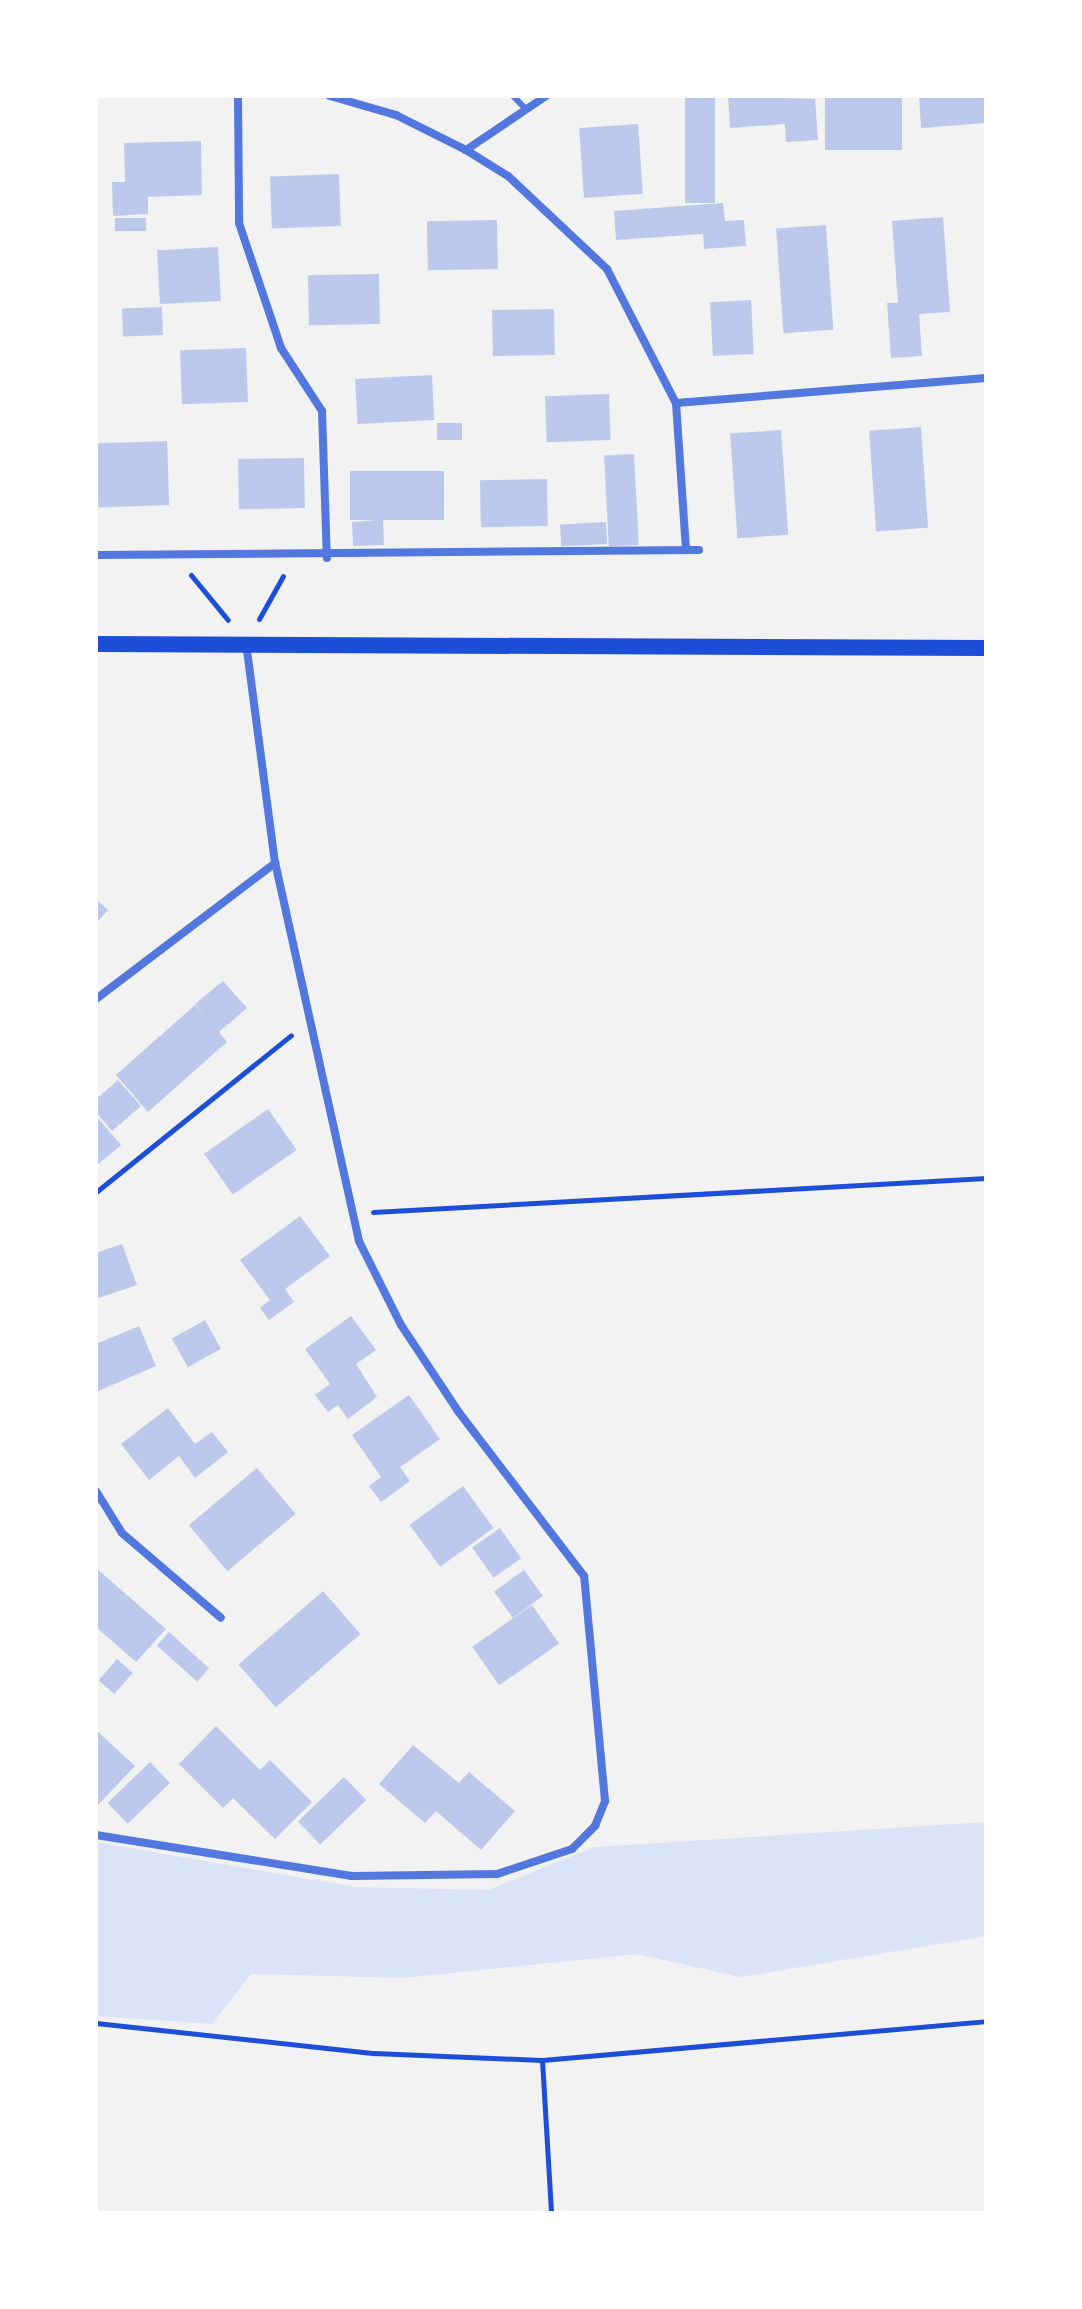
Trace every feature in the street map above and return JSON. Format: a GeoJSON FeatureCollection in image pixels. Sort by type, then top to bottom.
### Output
{"type":"FeatureCollection","features":[{"type":"Feature","properties":{"kind":"main road"},"geometry":{"type":"LineString","coordinates":[[96,644],[246,642],[986,648]]}},
{"type":"Feature","properties":{"kind":"street"},"geometry":{"type":"LineString","coordinates":[[238,96],[239,223],[281,348],[322,411],[327,558]]}},
{"type":"Feature","properties":{"kind":"street"},"geometry":{"type":"LineString","coordinates":[[330,96],[396,115],[466,150],[508,176],[607,269],[676,403],[686,550]]}},
{"type":"Feature","properties":{"kind":"street"},"geometry":{"type":"LineString","coordinates":[[466,150],[546,96]]}},
{"type":"Feature","properties":{"kind":"street"},"geometry":{"type":"LineString","coordinates":[[676,403],[986,378]]}},
{"type":"Feature","properties":{"kind":"street"},"geometry":{"type":"LineString","coordinates":[[96,555],[327,558],[699,550]]}},
{"type":"Feature","properties":{"kind":"street"},"geometry":{"type":"LineString","coordinates":[[96,1835],[352,1876],[497,1874],[572,1849],[595,1826],[605,1801],[584,1576],[401,1325],[352,1213],[275,863],[246,642]]}},
{"type":"Feature","properties":{"kind":"street"},"geometry":{"type":"LineString","coordinates":[[96,999],[275,863]]}},
{"type":"Feature","properties":{"kind":"street"},"geometry":{"type":"LineString","coordinates":[[96,1491],[122,1533],[221,1618]]}},
{"type":"Feature","properties":{"kind":"lane"},"geometry":{"type":"LineString","coordinates":[[513,96],[525,108]]}},
{"type":"Feature","properties":{"kind":"path"},"geometry":{"type":"LineString","coordinates":[[176,556],[246,642],[293,557]]}},
{"type":"Feature","properties":{"kind":"path"},"geometry":{"type":"LineString","coordinates":[[96,1192],[308,1023]]}},
{"type":"Feature","properties":{"kind":"path"},"geometry":{"type":"LineString","coordinates":[[352,1213],[986,1178]]}},
{"type":"Feature","properties":{"kind":"path"},"geometry":{"type":"LineString","coordinates":[[96,2023],[374,2053],[542,2060],[986,2021]]}},
{"type":"Feature","properties":{"kind":"path"},"geometry":{"type":"LineString","coordinates":[[542,2060],[551,2213]]}},
{"type":"Feature","properties":{"kind":"shaded area"},"geometry":{"type":"Polygon","coordinates":[[[986,1822],[986,1936],[740,1977],[637,1954],[404,1978],[251,1974],[212,2024],[96,2016],[96,1842],[355,1887],[488,1890],[594,1847],[986,1822]]]}},
{"type":"Feature","properties":{"kind":"building"},"geometry":{"type":"Polygon","coordinates":[[[685,96],[715,96],[715,203],[685,203],[685,96]]]}},
{"type":"Feature","properties":{"kind":"building"},"geometry":{"type":"Polygon","coordinates":[[[728,96],[815,99],[818,140],[786,142],[785,124],[730,128],[728,96]]]}},
{"type":"Feature","properties":{"kind":"building"},"geometry":{"type":"Polygon","coordinates":[[[825,96],[902,96],[902,150],[825,150],[825,96]]]}},
{"type":"Feature","properties":{"kind":"building"},"geometry":{"type":"Polygon","coordinates":[[[919,96],[986,96],[986,123],[921,128],[919,96]]]}},
{"type":"Feature","properties":{"kind":"building"},"geometry":{"type":"Polygon","coordinates":[[[638,124],[643,194],[584,198],[579,128],[638,124]]]}},
{"type":"Feature","properties":{"kind":"building"},"geometry":{"type":"Polygon","coordinates":[[[201,141],[202,195],[148,197],[148,214],[113,216],[112,182],[125,182],[124,143],[201,141]]]}},
{"type":"Feature","properties":{"kind":"building"},"geometry":{"type":"Polygon","coordinates":[[[339,174],[341,226],[272,228],[270,176],[339,174]]]}},
{"type":"Feature","properties":{"kind":"building"},"geometry":{"type":"Polygon","coordinates":[[[723,203],[725,221],[744,220],[746,246],[704,249],[703,234],[616,240],[614,211],[723,203]]]}},
{"type":"Feature","properties":{"kind":"building"},"geometry":{"type":"Polygon","coordinates":[[[943,217],[950,312],[919,314],[922,356],[891,358],[887,303],[898,303],[892,221],[943,217]]]}},
{"type":"Feature","properties":{"kind":"building"},"geometry":{"type":"Polygon","coordinates":[[[115,218],[146,218],[146,231],[115,231],[115,218]]]}},
{"type":"Feature","properties":{"kind":"building"},"geometry":{"type":"Polygon","coordinates":[[[497,220],[498,269],[428,270],[427,221],[497,220]]]}},
{"type":"Feature","properties":{"kind":"building"},"geometry":{"type":"Polygon","coordinates":[[[826,225],[833,330],[783,333],[776,228],[826,225]]]}},
{"type":"Feature","properties":{"kind":"building"},"geometry":{"type":"Polygon","coordinates":[[[218,247],[221,301],[160,304],[157,250],[218,247]]]}},
{"type":"Feature","properties":{"kind":"building"},"geometry":{"type":"Polygon","coordinates":[[[379,274],[380,324],[309,325],[308,275],[379,274]]]}},
{"type":"Feature","properties":{"kind":"building"},"geometry":{"type":"Polygon","coordinates":[[[751,300],[754,354],[713,356],[710,302],[751,300]]]}},
{"type":"Feature","properties":{"kind":"building"},"geometry":{"type":"Polygon","coordinates":[[[162,307],[163,335],[123,336],[122,308],[162,307]]]}},
{"type":"Feature","properties":{"kind":"building"},"geometry":{"type":"Polygon","coordinates":[[[554,309],[555,355],[493,356],[492,310],[554,309]]]}},
{"type":"Feature","properties":{"kind":"building"},"geometry":{"type":"Polygon","coordinates":[[[246,348],[248,402],[182,404],[180,350],[246,348]]]}},
{"type":"Feature","properties":{"kind":"building"},"geometry":{"type":"Polygon","coordinates":[[[432,375],[434,420],[357,424],[355,379],[432,375]]]}},
{"type":"Feature","properties":{"kind":"building"},"geometry":{"type":"Polygon","coordinates":[[[609,394],[611,440],[547,442],[545,396],[609,394]]]}},
{"type":"Feature","properties":{"kind":"building"},"geometry":{"type":"Polygon","coordinates":[[[437,423],[462,423],[462,440],[437,440],[437,423]]]}},
{"type":"Feature","properties":{"kind":"building"},"geometry":{"type":"Polygon","coordinates":[[[921,427],[928,528],[876,531],[869,431],[921,427]]]}},
{"type":"Feature","properties":{"kind":"building"},"geometry":{"type":"Polygon","coordinates":[[[781,430],[788,535],[737,538],[730,434],[781,430]]]}},
{"type":"Feature","properties":{"kind":"building"},"geometry":{"type":"Polygon","coordinates":[[[167,441],[169,505],[98,507],[96,443],[167,441]]]}},
{"type":"Feature","properties":{"kind":"building"},"geometry":{"type":"Polygon","coordinates":[[[634,454],[639,545],[609,546],[604,456],[634,454]]]}},
{"type":"Feature","properties":{"kind":"building"},"geometry":{"type":"Polygon","coordinates":[[[304,458],[305,508],[239,509],[238,459],[304,458]]]}},
{"type":"Feature","properties":{"kind":"building"},"geometry":{"type":"Polygon","coordinates":[[[350,471],[444,471],[444,520],[383,520],[384,545],[353,546],[352,522],[378,520],[350,520],[350,471]]]}},
{"type":"Feature","properties":{"kind":"building"},"geometry":{"type":"Polygon","coordinates":[[[547,479],[548,526],[481,527],[480,480],[547,479]]]}},
{"type":"Feature","properties":{"kind":"building"},"geometry":{"type":"Polygon","coordinates":[[[606,522],[607,544],[561,546],[560,524],[606,522]]]}},
{"type":"Feature","properties":{"kind":"building"},"geometry":{"type":"Polygon","coordinates":[[[96,899],[108,910],[96,923],[96,899]]]}},
{"type":"Feature","properties":{"kind":"building"},"geometry":{"type":"Polygon","coordinates":[[[223,981],[247,1008],[219,1032],[227,1042],[148,1112],[116,1075],[195,1005],[204,1014],[195,1004],[223,981]]]}},
{"type":"Feature","properties":{"kind":"building"},"geometry":{"type":"Polygon","coordinates":[[[118,1080],[141,1106],[112,1131],[96,1112],[96,1099],[118,1080]]]}},
{"type":"Feature","properties":{"kind":"building"},"geometry":{"type":"Polygon","coordinates":[[[268,1109],[297,1150],[233,1195],[204,1154],[268,1109]]]}},
{"type":"Feature","properties":{"kind":"building"},"geometry":{"type":"Polygon","coordinates":[[[96,1116],[121,1145],[96,1166],[96,1116]]]}},
{"type":"Feature","properties":{"kind":"building"},"geometry":{"type":"Polygon","coordinates":[[[300,1216],[330,1256],[285,1289],[294,1302],[269,1320],[260,1308],[270,1300],[240,1260],[300,1216]]]}},
{"type":"Feature","properties":{"kind":"building"},"geometry":{"type":"Polygon","coordinates":[[[122,1244],[137,1285],[96,1299],[96,1253],[122,1244]]]}},
{"type":"Feature","properties":{"kind":"building"},"geometry":{"type":"Polygon","coordinates":[[[351,1316],[376,1350],[356,1364],[377,1397],[348,1419],[338,1405],[328,1412],[315,1395],[330,1384],[305,1349],[351,1316]]]}},
{"type":"Feature","properties":{"kind":"building"},"geometry":{"type":"Polygon","coordinates":[[[205,1320],[221,1349],[188,1367],[172,1338],[205,1320]]]}},
{"type":"Feature","properties":{"kind":"building"},"geometry":{"type":"Polygon","coordinates":[[[139,1326],[156,1366],[96,1392],[96,1344],[139,1326]]]}},
{"type":"Feature","properties":{"kind":"building"},"geometry":{"type":"Polygon","coordinates":[[[409,1395],[440,1439],[400,1467],[410,1481],[381,1502],[369,1486],[381,1477],[352,1435],[409,1395]]]}},
{"type":"Feature","properties":{"kind":"building"},"geometry":{"type":"Polygon","coordinates":[[[168,1408],[195,1444],[212,1432],[228,1452],[195,1478],[179,1456],[149,1480],[121,1444],[168,1408]]]}},
{"type":"Feature","properties":{"kind":"building"},"geometry":{"type":"Polygon","coordinates":[[[257,1468],[296,1514],[227,1571],[189,1525],[257,1468]]]}},
{"type":"Feature","properties":{"kind":"building"},"geometry":{"type":"Polygon","coordinates":[[[463,1486],[494,1528],[440,1567],[410,1525],[463,1486]]]}},
{"type":"Feature","properties":{"kind":"building"},"geometry":{"type":"Polygon","coordinates":[[[500,1528],[521,1558],[493,1578],[472,1548],[500,1528]]]}},
{"type":"Feature","properties":{"kind":"building"},"geometry":{"type":"Polygon","coordinates":[[[96,1568],[166,1629],[136,1662],[96,1627],[96,1568]]]}},
{"type":"Feature","properties":{"kind":"building"},"geometry":{"type":"Polygon","coordinates":[[[524,1570],[543,1596],[513,1618],[494,1592],[524,1570]]]}},
{"type":"Feature","properties":{"kind":"building"},"geometry":{"type":"Polygon","coordinates":[[[323,1591],[360,1634],[276,1707],[238,1664],[323,1591]]]}},
{"type":"Feature","properties":{"kind":"building"},"geometry":{"type":"Polygon","coordinates":[[[532,1605],[559,1644],[499,1685],[472,1647],[532,1605]]]}},
{"type":"Feature","properties":{"kind":"building"},"geometry":{"type":"Polygon","coordinates":[[[169,1632],[209,1668],[197,1682],[157,1645],[169,1632]]]}},
{"type":"Feature","properties":{"kind":"building"},"geometry":{"type":"Polygon","coordinates":[[[117,1659],[133,1673],[114,1694],[99,1680],[117,1659]]]}},
{"type":"Feature","properties":{"kind":"building"},"geometry":{"type":"Polygon","coordinates":[[[216,1726],[260,1770],[270,1760],[312,1802],[275,1839],[233,1798],[223,1808],[179,1764],[216,1726]]]}},
{"type":"Feature","properties":{"kind":"building"},"geometry":{"type":"Polygon","coordinates":[[[96,1730],[135,1766],[96,1807],[96,1730]]]}},
{"type":"Feature","properties":{"kind":"building"},"geometry":{"type":"Polygon","coordinates":[[[413,1745],[459,1783],[469,1772],[515,1811],[481,1850],[436,1811],[425,1823],[379,1784],[413,1745]]]}},
{"type":"Feature","properties":{"kind":"building"},"geometry":{"type":"Polygon","coordinates":[[[150,1762],[170,1783],[128,1824],[108,1803],[150,1762]]]}},
{"type":"Feature","properties":{"kind":"building"},"geometry":{"type":"Polygon","coordinates":[[[344,1777],[366,1800],[320,1844],[298,1821],[344,1777]]]}}]}
